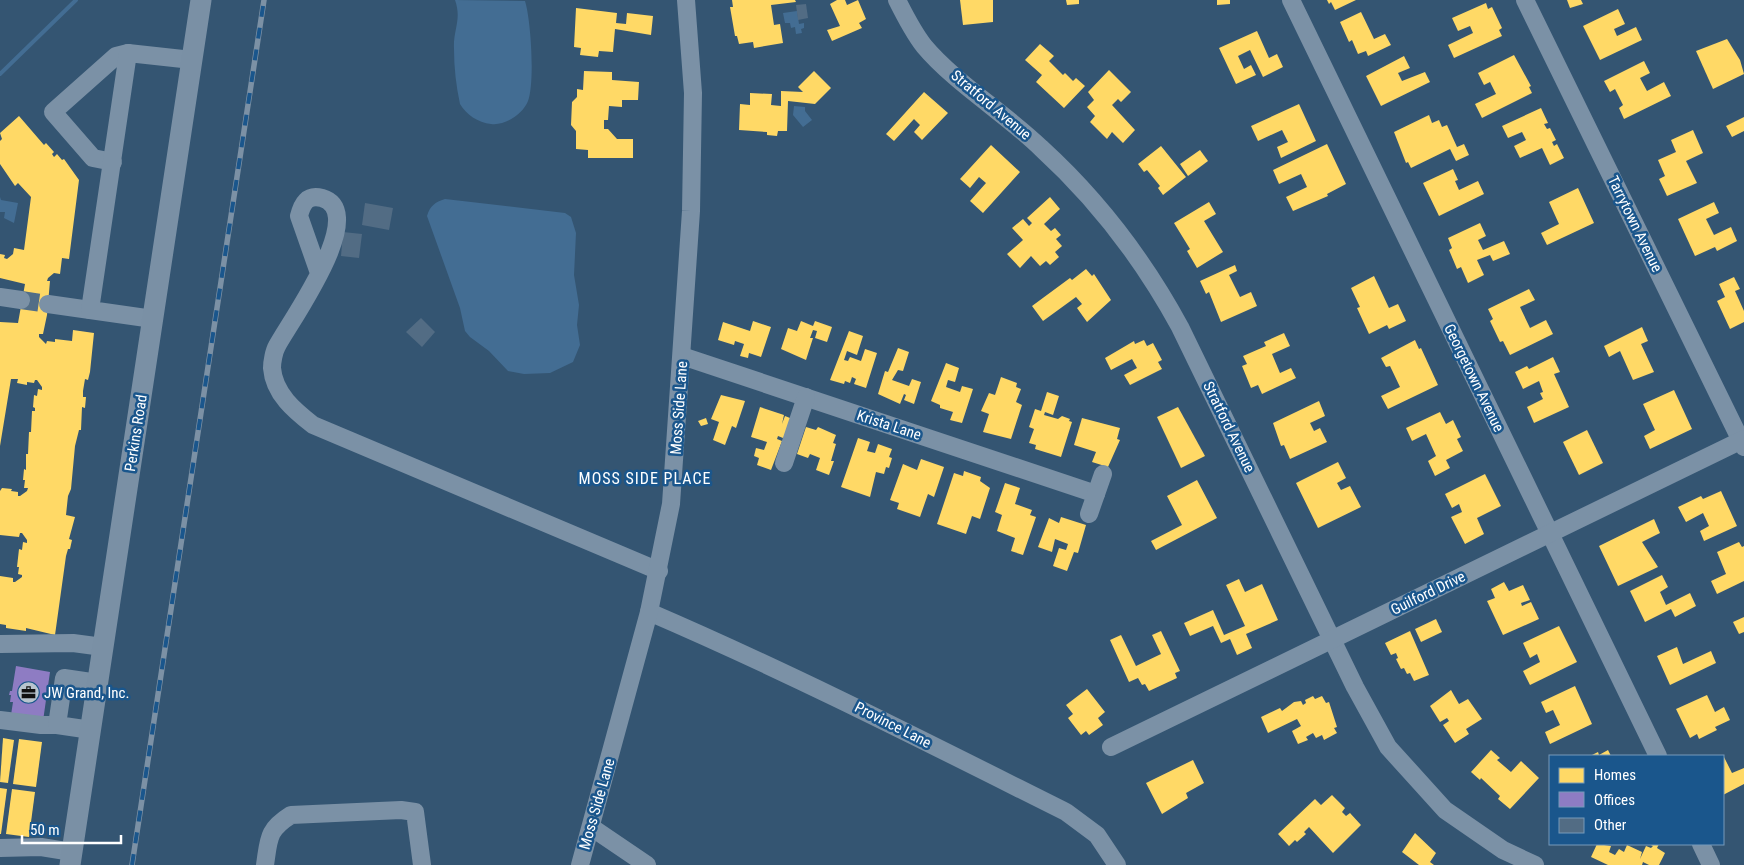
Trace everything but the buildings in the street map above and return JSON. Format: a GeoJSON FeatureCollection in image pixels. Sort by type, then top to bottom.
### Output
{"type":"FeatureCollection","features":[{"type":"Feature","properties":{"kind":"main road","name":"Perkins Road"},"geometry":{"type":"LineString","coordinates":[[71,858],[201,0]]}},
{"type":"Feature","properties":{"kind":"street","name":"Moss Side Lane"},"geometry":{"type":"LineString","coordinates":[[580,865],[649,612],[659,571],[671,504],[691,211],[693,92],[691,41],[686,0]]}},
{"type":"Feature","properties":{"kind":"street","name":"Stratford Avenue"},"geometry":{"type":"LineString","coordinates":[[897,0],[908,23],[924,46],[944,66],[1060,166],[1121,233],[1148,272],[1180,327],[1332,640],[1388,747],[1445,810],[1503,850],[1535,865]]}},
{"type":"Feature","properties":{"kind":"street","name":"Georgetown Avenue"},"geometry":{"type":"LineString","coordinates":[[1291,0],[1658,755]]}},
{"type":"Feature","properties":{"kind":"street","name":"Tarrytown Avenue"},"geometry":{"type":"LineString","coordinates":[[1526,0],[1743,442]]}},
{"type":"Feature","properties":{"kind":"street"},"geometry":{"type":"LineString","coordinates":[[90,310],[114,162],[128,53]]}},
{"type":"Feature","properties":{"kind":"street"},"geometry":{"type":"LineString","coordinates":[[114,162],[94,158],[53,112],[116,56],[128,53],[192,60]]}},
{"type":"Feature","properties":{"kind":"street"},"geometry":{"type":"LineString","coordinates":[[319,273],[275,348],[272,368],[277,386],[295,412],[313,425],[659,571]]}},
{"type":"Feature","properties":{"kind":"street"},"geometry":{"type":"LineString","coordinates":[[0,297],[21,300]]}},
{"type":"Feature","properties":{"kind":"street"},"geometry":{"type":"LineString","coordinates":[[48,304],[153,319]]}},
{"type":"Feature","properties":{"kind":"street","name":"Krista Lane"},"geometry":{"type":"LineString","coordinates":[[682,356],[1096,494]]}},
{"type":"Feature","properties":{"kind":"street"},"geometry":{"type":"LineString","coordinates":[[784,462],[806,397]]}},
{"type":"Feature","properties":{"kind":"street","name":"Guilford Drive"},"geometry":{"type":"LineString","coordinates":[[1111,747],[1550,533],[1743,442]]}},
{"type":"Feature","properties":{"kind":"street"},"geometry":{"type":"LineString","coordinates":[[1089,514],[1103,474]]}},
{"type":"Feature","properties":{"kind":"street","name":"Province Lane"},"geometry":{"type":"LineString","coordinates":[[649,612],[736,649],[844,700],[1066,812],[1096,835],[1117,865]]}},
{"type":"Feature","properties":{"kind":"street"},"geometry":{"type":"LineString","coordinates":[[0,644],[72,643],[103,648]]}},
{"type":"Feature","properties":{"kind":"street"},"geometry":{"type":"LineString","coordinates":[[57,725],[64,678],[98,683]]}},
{"type":"Feature","properties":{"kind":"street"},"geometry":{"type":"LineString","coordinates":[[0,720],[91,730]]}},
{"type":"Feature","properties":{"kind":"street"},"geometry":{"type":"LineString","coordinates":[[265,865],[269,841],[276,825],[291,816],[401,810],[415,812],[422,865]]}},
{"type":"Feature","properties":{"kind":"street"},"geometry":{"type":"LineString","coordinates":[[591,827],[647,865]]}},
{"type":"Feature","properties":{"kind":"street"},"geometry":{"type":"LineString","coordinates":[[1701,845],[1711,865]]}},
{"type":"Feature","properties":{"kind":"street"},"geometry":{"type":"LineString","coordinates":[[0,848],[41,847],[71,858]]}},
{"type":"Feature","properties":{"kind":"water"},"geometry":{"type":"Polygon","coordinates":[[[455,0],[525,1],[531,51],[530,92],[526,106],[518,115],[508,121],[496,124],[482,122],[469,114],[460,104],[454,63],[454,42],[458,13],[455,0]]]}},
{"type":"Feature","properties":{"kind":"water"},"geometry":{"type":"Polygon","coordinates":[[[797,11],[799,24],[804,23],[804,28],[801,29],[802,33],[796,34],[795,27],[791,28],[790,23],[785,23],[783,13],[797,11]]]}},
{"type":"Feature","properties":{"kind":"water"},"geometry":{"type":"Polygon","coordinates":[[[794,106],[805,107],[805,111],[812,120],[803,127],[793,115],[794,106]]]}},
{"type":"Feature","properties":{"kind":"water"},"geometry":{"type":"Polygon","coordinates":[[[0,197],[1,200],[18,203],[14,223],[4,218],[5,212],[0,212],[0,197]]]}},
{"type":"Feature","properties":{"kind":"water"},"geometry":{"type":"Polygon","coordinates":[[[445,199],[565,213],[571,217],[576,233],[574,275],[579,305],[577,325],[580,345],[573,362],[550,373],[524,374],[508,371],[489,351],[465,331],[460,308],[427,216],[433,205],[445,199]]]}},
{"type":"Feature","properties":{"kind":"waterway"},"geometry":{"type":"LineString","coordinates":[[0,74],[76,0]]}},
{"type":"Feature","properties":{"kind":"tunnel"},"geometry":{"type":"LineString","coordinates":[[21,300],[48,304]]}},
{"type":"Feature","properties":{"kind":"railway"},"geometry":{"type":"LineString","coordinates":[[132,865],[264,0]]}},
{"type":"Feature","properties":{"kind":"place","name":"JW Grand, Inc."},"geometry":{"type":"Point","coordinates":[28,693]}},
{"type":"Feature","properties":{"kind":"district","name":"MOSS SIDE PLACE"},"geometry":{"type":"Point","coordinates":[645,478]}}]}
